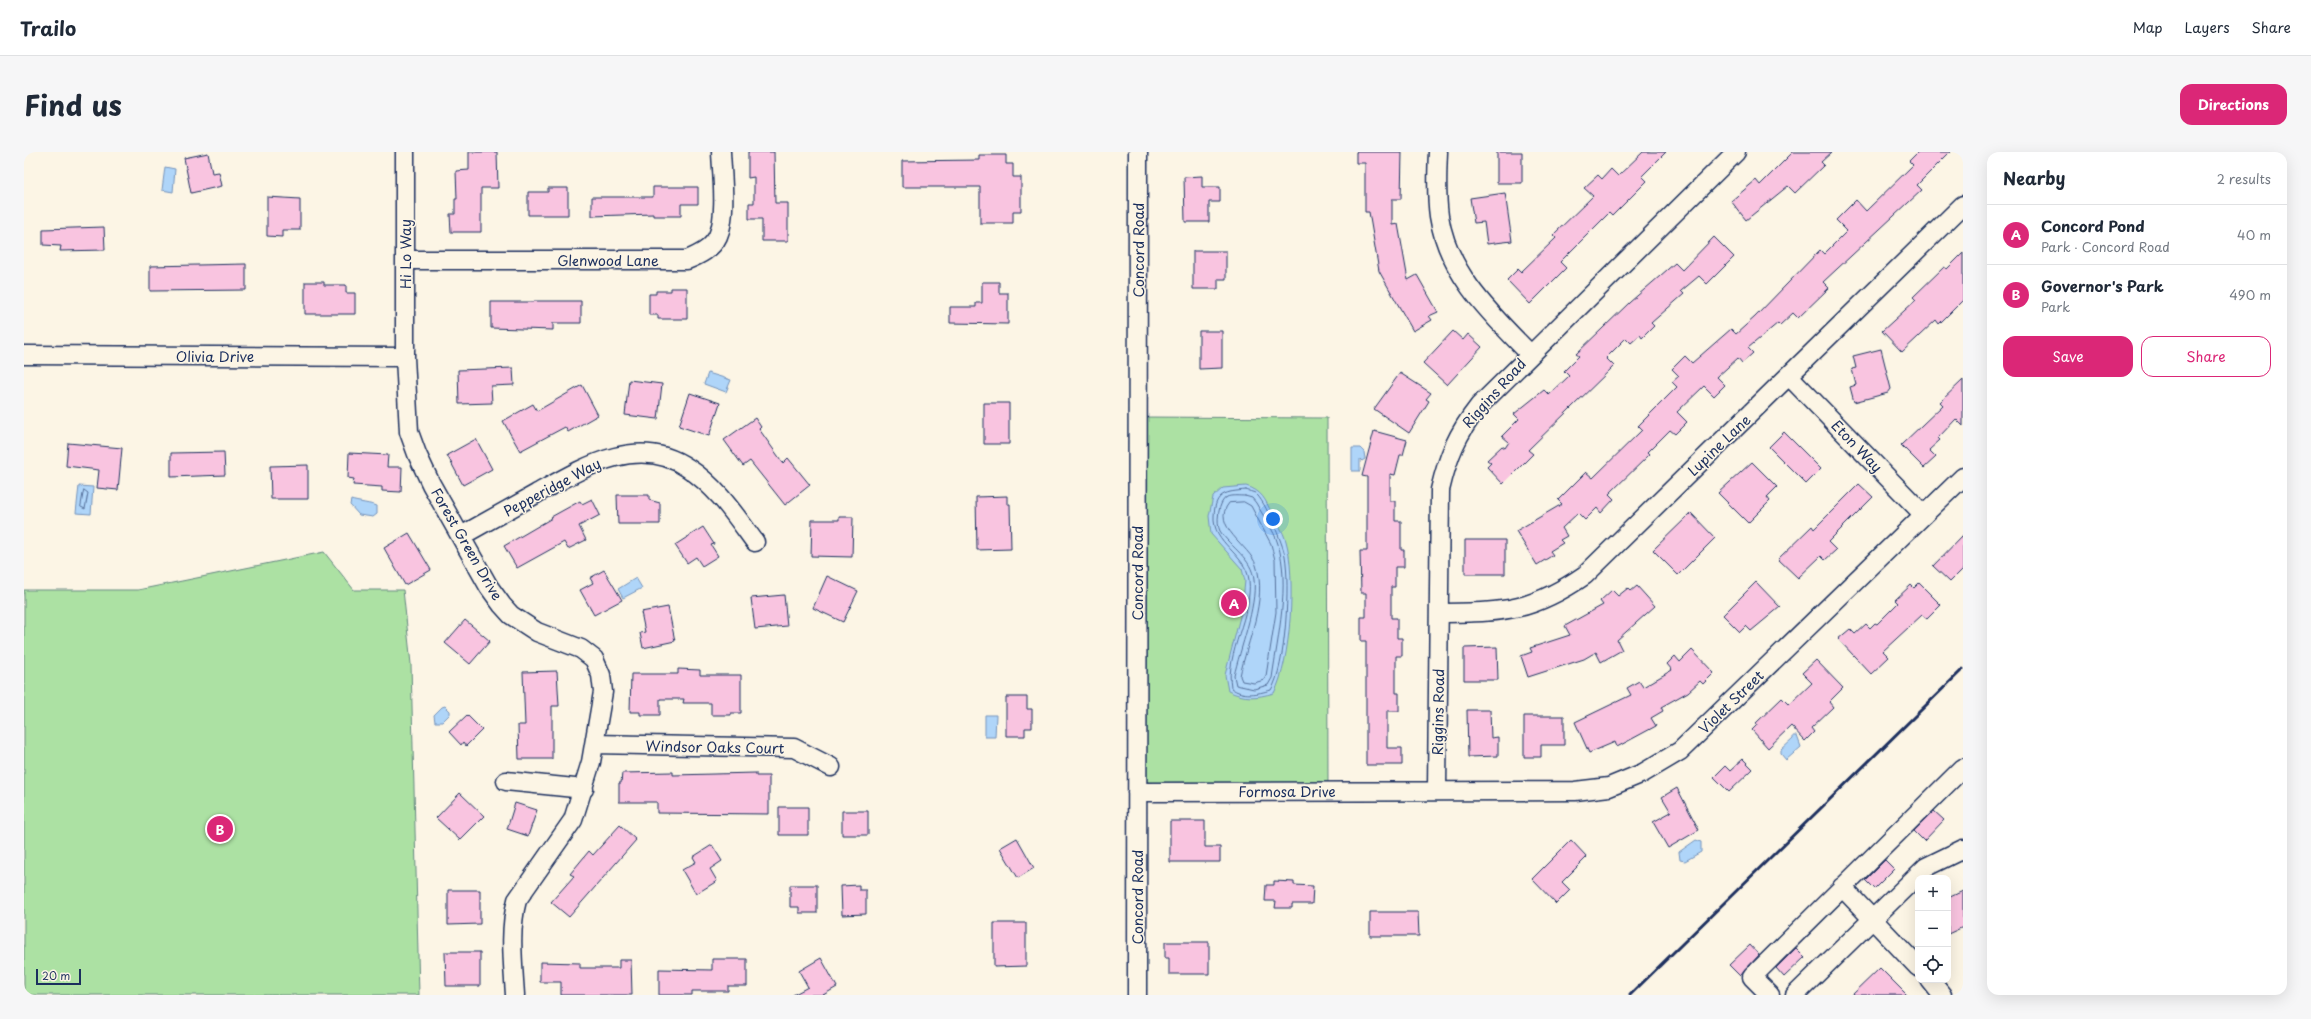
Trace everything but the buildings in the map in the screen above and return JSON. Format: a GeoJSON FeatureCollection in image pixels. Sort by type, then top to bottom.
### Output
{"type":"FeatureCollection","features":[{"type":"Feature","properties":{"kind":"street","name":"Hi Lo Way"},"geometry":{"type":"LineString","coordinates":[[405,152],[405,357]]}},
{"type":"Feature","properties":{"kind":"street","name":"Glenwood Lane"},"geometry":{"type":"LineString","coordinates":[[405,260],[687,260],[701,254],[711,246],[718,236],[722,203],[721,152]]}},
{"type":"Feature","properties":{"kind":"street","name":"Concord Road"},"geometry":{"type":"LineString","coordinates":[[1137,995],[1138,152]]}},
{"type":"Feature","properties":{"kind":"street"},"geometry":{"type":"LineString","coordinates":[[1438,152],[1439,217],[1447,248],[1453,262],[1476,297],[1530,354]]}},
{"type":"Feature","properties":{"kind":"street","name":"Riggins Road"},"geometry":{"type":"LineString","coordinates":[[1437,790],[1440,490],[1454,443],[1462,428],[1478,406],[1736,152]]}},
{"type":"Feature","properties":{"kind":"street","name":"Lupine Lane"},"geometry":{"type":"LineString","coordinates":[[1439,613],[1494,612],[1518,608],[1560,592],[1599,562],[1963,205]]}},
{"type":"Feature","properties":{"kind":"street","name":"Olivia Drive"},"geometry":{"type":"LineString","coordinates":[[24,355],[405,357]]}},
{"type":"Feature","properties":{"kind":"street","name":"Forest Green Drive"},"geometry":{"type":"LineString","coordinates":[[405,357],[409,432],[417,454],[431,484],[489,587],[511,615],[537,632],[581,649],[594,659],[601,675],[603,692],[594,744],[584,789],[573,820],[517,900],[512,932],[514,995]]}},
{"type":"Feature","properties":{"kind":"street","name":"Eton Way"},"geometry":{"type":"LineString","coordinates":[[1789,376],[1924,515]]}},
{"type":"Feature","properties":{"kind":"street","name":"Pepperidge Way"},"geometry":{"type":"LineString","coordinates":[[461,536],[583,468],[608,458],[626,454],[651,454],[677,462],[705,480],[719,494],[755,542]]}},
{"type":"Feature","properties":{"kind":"street","name":"Violet Street"},"geometry":{"type":"LineString","coordinates":[[1437,790],[1575,791],[1609,787],[1643,773],[1680,751],[1963,477]]}},
{"type":"Feature","properties":{"kind":"street","name":"Windsor Oaks Court"},"geometry":{"type":"LineString","coordinates":[[594,744],[794,748],[831,767]]}},
{"type":"Feature","properties":{"kind":"street"},"geometry":{"type":"LineString","coordinates":[[1770,995],[1752,976],[1963,768]]}},
{"type":"Feature","properties":{"kind":"street"},"geometry":{"type":"LineString","coordinates":[[506,781],[584,789]]}},
{"type":"Feature","properties":{"kind":"street","name":"Formosa Drive"},"geometry":{"type":"LineString","coordinates":[[1137,792],[1437,790]]}},
{"type":"Feature","properties":{"kind":"street"},"geometry":{"type":"LineString","coordinates":[[1795,995],[1926,867],[1963,849]]}},
{"type":"Feature","properties":{"kind":"street"},"geometry":{"type":"LineString","coordinates":[[1842,887],[1915,964]]}},
{"type":"Feature","properties":{"kind":"street"},"geometry":{"type":"LineString","coordinates":[[1932,983],[1942,995]]}},
{"type":"Feature","properties":{"kind":"green space"},"geometry":{"type":"Polygon","coordinates":[[[1141,417],[1327,418],[1328,787],[1141,787],[1141,417]]]}},
{"type":"Feature","properties":{"kind":"green space"},"geometry":{"type":"Polygon","coordinates":[[[324,552],[354,590],[403,590],[411,664],[419,995],[24,995],[24,590],[138,590],[324,552]]]}},
{"type":"Feature","properties":{"kind":"water"},"geometry":{"type":"Polygon","coordinates":[[[165,167],[175,169],[173,192],[162,190],[165,167]]]}},
{"type":"Feature","properties":{"kind":"water"},"geometry":{"type":"Polygon","coordinates":[[[708,373],[731,380],[726,392],[704,384],[708,373]]]}},
{"type":"Feature","properties":{"kind":"water"},"geometry":{"type":"Polygon","coordinates":[[[1352,448],[1360,448],[1364,452],[1365,459],[1362,461],[1360,459],[1360,471],[1352,471],[1352,448]]]}},
{"type":"Feature","properties":{"kind":"water"},"geometry":{"type":"Polygon","coordinates":[[[79,486],[93,487],[91,514],[76,513],[79,486]]]}},
{"type":"Feature","properties":{"kind":"water"},"geometry":{"type":"Polygon","coordinates":[[[1246,486],[1256,490],[1262,496],[1282,530],[1289,556],[1291,575],[1288,640],[1280,679],[1274,693],[1251,697],[1228,691],[1225,675],[1242,609],[1245,581],[1242,569],[1211,534],[1209,516],[1213,497],[1223,488],[1246,486]]]}},
{"type":"Feature","properties":{"kind":"water"},"geometry":{"type":"Polygon","coordinates":[[[351,500],[377,506],[377,514],[373,517],[359,515],[350,505],[351,500]]]}},
{"type":"Feature","properties":{"kind":"water"},"geometry":{"type":"Polygon","coordinates":[[[636,578],[642,588],[623,598],[618,589],[636,578]]]}},
{"type":"Feature","properties":{"kind":"water"},"geometry":{"type":"Polygon","coordinates":[[[445,706],[450,711],[450,714],[442,722],[435,722],[434,715],[445,706]]]}},
{"type":"Feature","properties":{"kind":"water"},"geometry":{"type":"Polygon","coordinates":[[[985,715],[996,715],[995,737],[985,737],[985,715]]]}},
{"type":"Feature","properties":{"kind":"water"},"geometry":{"type":"Polygon","coordinates":[[[1793,736],[1797,736],[1801,747],[1786,760],[1781,754],[1781,750],[1793,739],[1793,736]]]}},
{"type":"Feature","properties":{"kind":"water"},"geometry":{"type":"Polygon","coordinates":[[[1696,840],[1701,842],[1701,852],[1685,861],[1680,860],[1679,852],[1696,840]]]}},
{"type":"Feature","properties":{"kind":"railway"},"geometry":{"type":"LineString","coordinates":[[1630,995],[1963,669]]}},
{"type":"Feature","properties":{"kind":"place","name":"Concord Pond"},"geometry":{"type":"Point","coordinates":[1234,603]}},
{"type":"Feature","properties":{"kind":"place","name":"Governor's Park"},"geometry":{"type":"Point","coordinates":[220,829]}}]}
